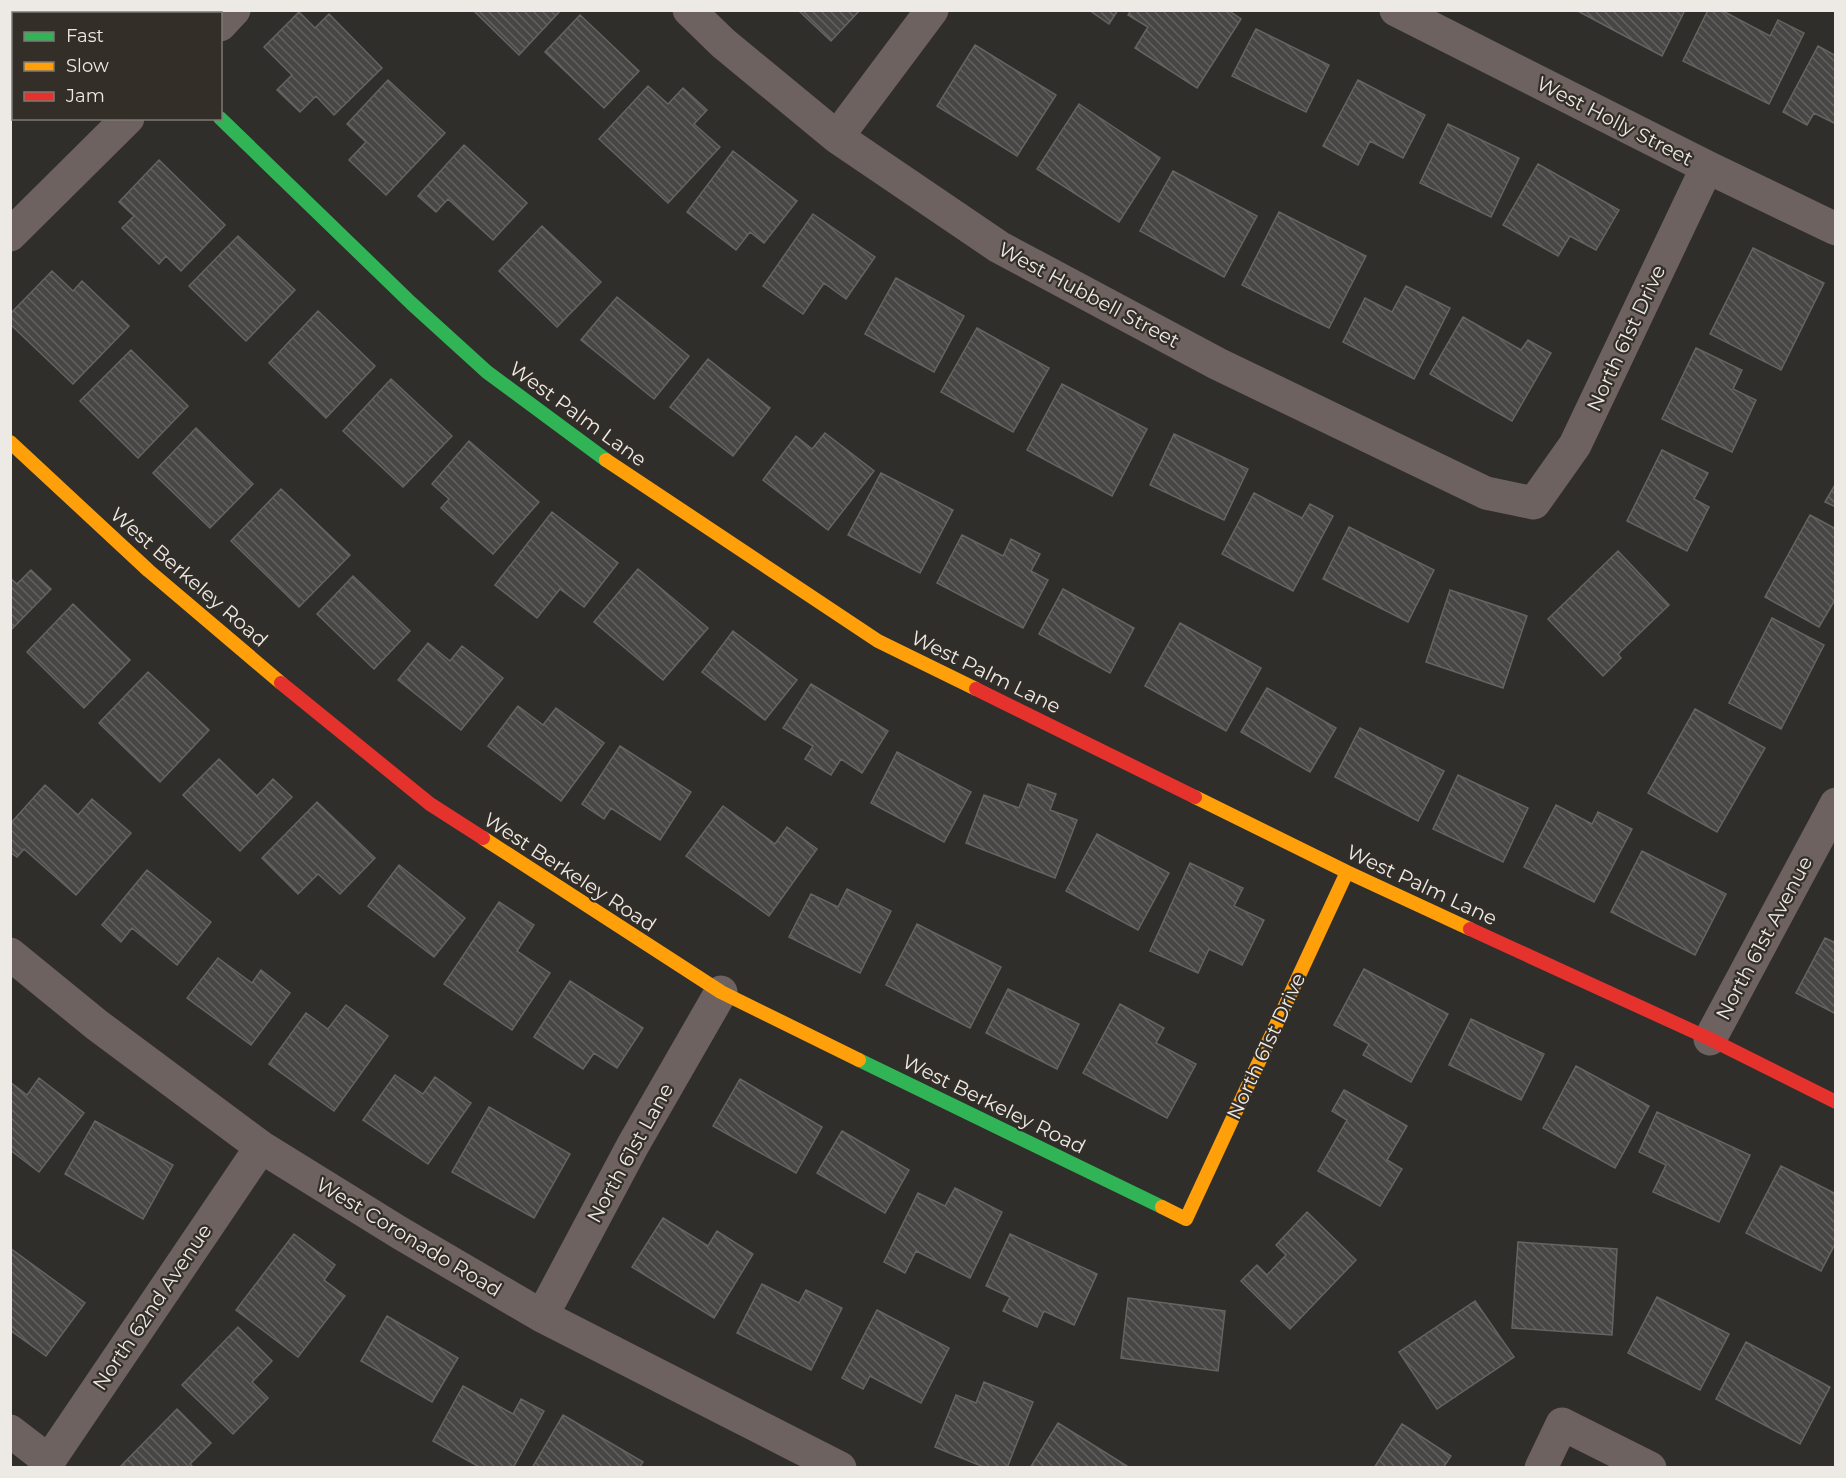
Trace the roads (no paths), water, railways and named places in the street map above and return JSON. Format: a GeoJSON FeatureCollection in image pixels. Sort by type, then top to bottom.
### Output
{"type":"FeatureCollection","features":[{"type":"Feature","properties":{"kind":"street"},"geometry":{"type":"LineString","coordinates":[[222,23],[234,10]]}},
{"type":"Feature","properties":{"kind":"street","name":"West Hubbell Street"},"geometry":{"type":"LineString","coordinates":[[688,10],[723,43],[837,137],[999,247],[1218,364],[1486,493],[1534,503]]}},
{"type":"Feature","properties":{"kind":"street"},"geometry":{"type":"LineString","coordinates":[[837,137],[932,10]]}},
{"type":"Feature","properties":{"kind":"street","name":"West Holly Street"},"geometry":{"type":"LineString","coordinates":[[1396,10],[1707,167],[1836,229]]}},
{"type":"Feature","properties":{"kind":"street"},"geometry":{"type":"LineString","coordinates":[[10,235],[126,120]]}},
{"type":"Feature","properties":{"kind":"street","name":"West Palm Lane"},"geometry":{"type":"LineString","coordinates":[[222,120],[411,303],[487,372],[591,450],[690,518],[878,640],[1347,872],[1710,1040],[1836,1102]]}},
{"type":"Feature","properties":{"kind":"street","name":"North 61st Drive"},"geometry":{"type":"LineString","coordinates":[[1534,503],[1575,445],[1707,167]]}},
{"type":"Feature","properties":{"kind":"street","name":"West Berkeley Road"},"geometry":{"type":"LineString","coordinates":[[10,442],[158,579],[292,693],[430,804],[721,992],[1186,1219]]}},
{"type":"Feature","properties":{"kind":"street","name":"North 61st Avenue"},"geometry":{"type":"LineString","coordinates":[[1710,1040],[1836,804]]}},
{"type":"Feature","properties":{"kind":"street","name":"North 61st Drive"},"geometry":{"type":"LineString","coordinates":[[1186,1219],[1347,872]]}},
{"type":"Feature","properties":{"kind":"street","name":"West Coronado Road"},"geometry":{"type":"LineString","coordinates":[[10,954],[97,1025],[261,1147],[400,1233],[542,1316],[840,1467]]}},
{"type":"Feature","properties":{"kind":"street","name":"North 61st Lane"},"geometry":{"type":"LineString","coordinates":[[542,1316],[633,1145],[721,992]]}},
{"type":"Feature","properties":{"kind":"street","name":"North 62nd Avenue"},"geometry":{"type":"LineString","coordinates":[[46,1464],[261,1147]]}},
{"type":"Feature","properties":{"kind":"street"},"geometry":{"type":"LineString","coordinates":[[1541,1467],[1562,1424],[1650,1467]]}},
{"type":"Feature","properties":{"kind":"street"},"geometry":{"type":"LineString","coordinates":[[10,1431],[46,1464]]}}]}
